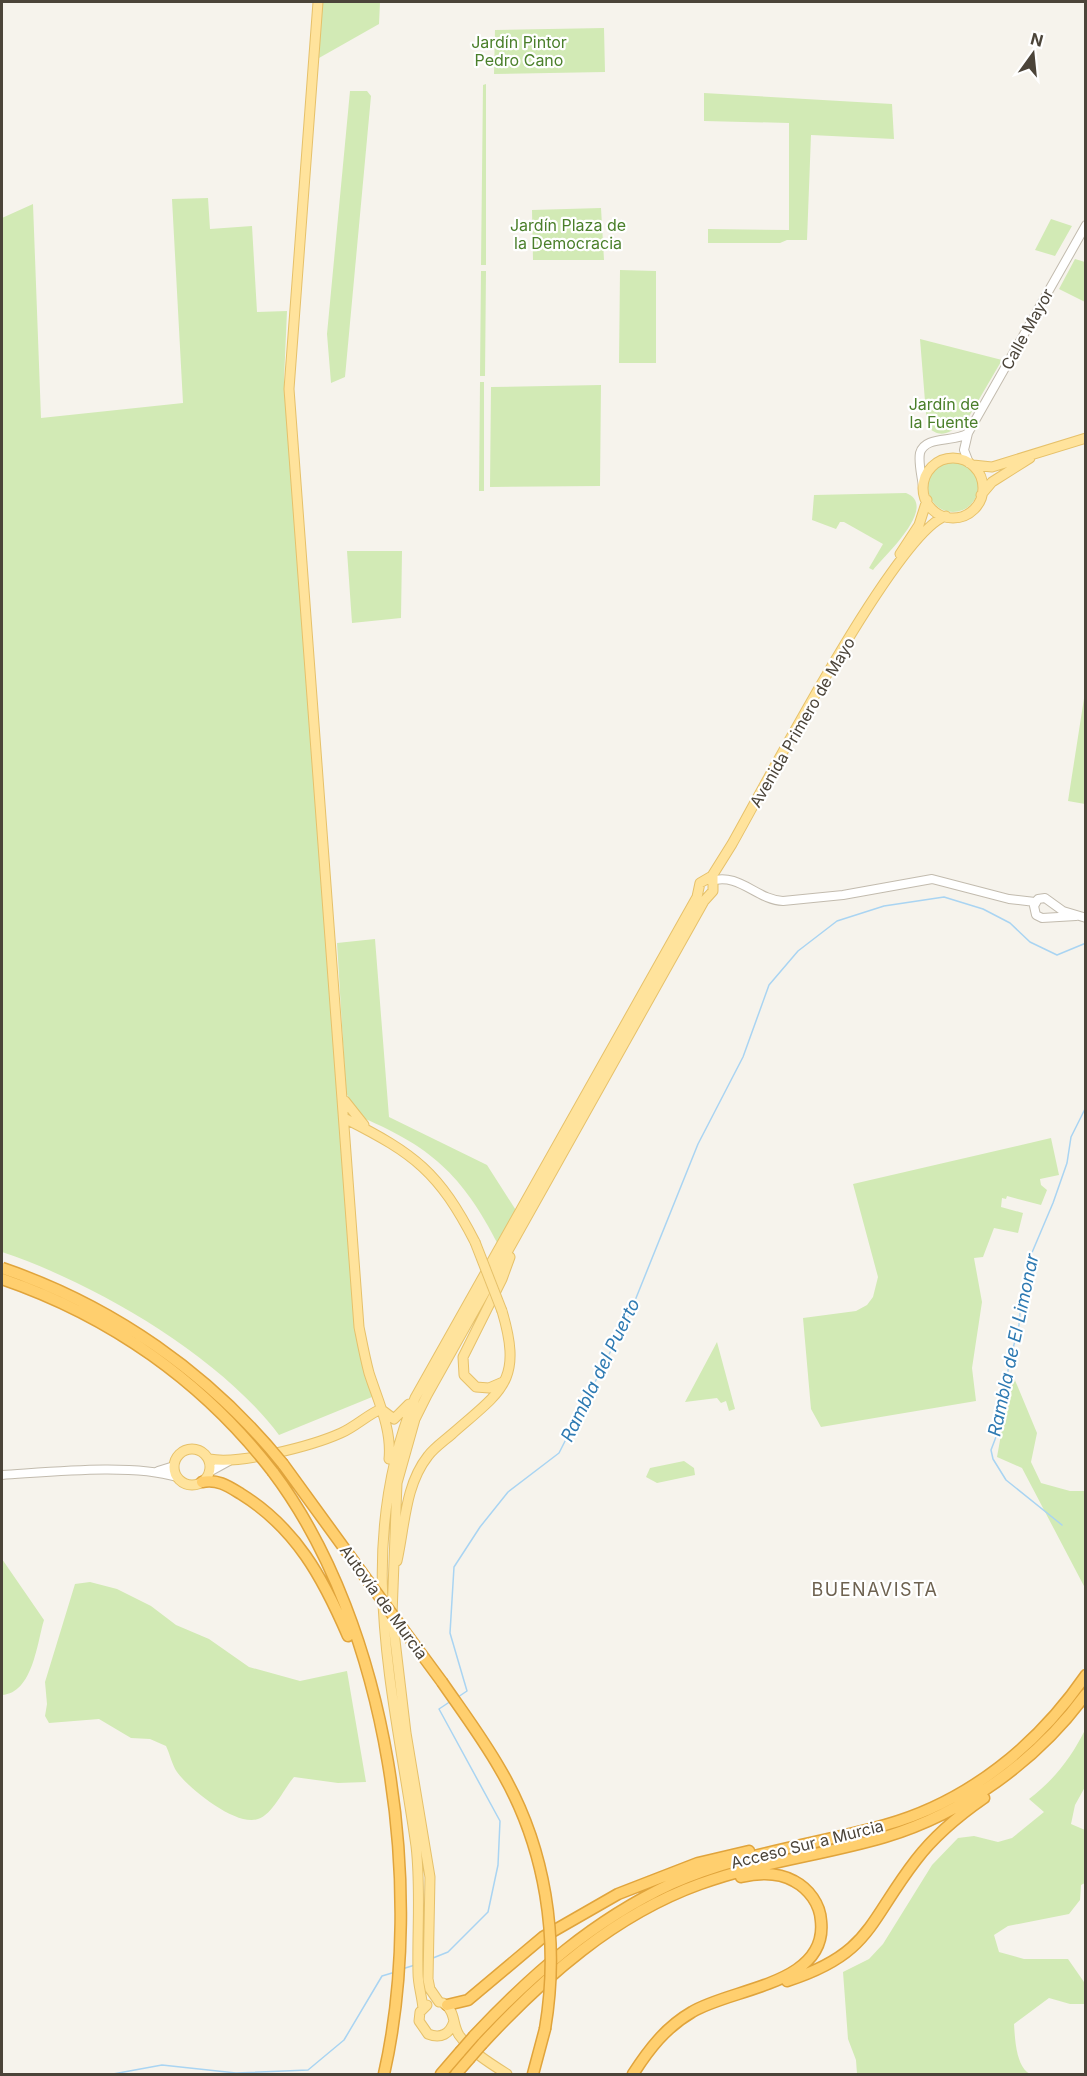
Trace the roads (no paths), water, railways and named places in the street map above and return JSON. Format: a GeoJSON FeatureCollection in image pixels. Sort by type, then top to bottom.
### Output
{"type":"FeatureCollection","features":[{"type":"Feature","properties":{"kind":"highway","name":"Autovía de Murcia"},"geometry":{"type":"LineString","coordinates":[[2,1268],[71,1296],[121,1322],[160,1348],[228,1404],[283,1464],[442,1682],[501,1770],[520,1808],[535,1851],[545,1890],[551,1946],[551,1980],[545,2029],[533,2074]]}},
{"type":"Feature","properties":{"kind":"highway","name":"Autovía de Murcia"},"geometry":{"type":"LineString","coordinates":[[2,1279],[90,1316],[163,1362],[203,1395],[236,1427],[273,1472],[321,1553],[350,1623],[377,1711],[395,1813],[400,1866],[401,1927],[394,2018],[384,2074]]}},
{"type":"Feature","properties":{"kind":"highway"},"geometry":{"type":"LineString","coordinates":[[202,1482],[223,1483],[259,1506],[294,1538],[321,1576],[349,1637],[367,1686],[383,1750],[395,1813]]}},
{"type":"Feature","properties":{"kind":"highway","name":"Acceso Sur a Murcia"},"geometry":{"type":"LineString","coordinates":[[441,2074],[464,2055],[553,1958],[622,1910],[672,1884],[764,1852],[887,1824],[958,1794],[1026,1744],[1064,1705],[1086,1675]]}},
{"type":"Feature","properties":{"kind":"highway","name":"Acceso Sur a Murcia"},"geometry":{"type":"LineString","coordinates":[[478,2040],[554,1971],[654,1905],[722,1877],[760,1865],[886,1836],[940,1815],[993,1785],[1044,1742],[1086,1694]]}},
{"type":"Feature","properties":{"kind":"highway"},"geometry":{"type":"LineString","coordinates":[[734,1994],[815,1971],[853,1948],[876,1921],[907,1872],[930,1843],[986,1797],[993,1785]]}},
{"type":"Feature","properties":{"kind":"highway"},"geometry":{"type":"LineString","coordinates":[[443,2004],[468,2000],[543,1937],[618,1894],[698,1863],[737,1852],[764,1852]]}},
{"type":"Feature","properties":{"kind":"highway"},"geometry":{"type":"LineString","coordinates":[[633,2074],[650,2048],[669,2029],[704,2006],[779,1980],[802,1967],[816,1949],[821,1935],[821,1919],[815,1901],[794,1880],[766,1874],[738,1878],[722,1877]]}},
{"type":"Feature","properties":{"kind":"highway","name":"Acceso Sur a Murcia"},"geometry":{"type":"LineString","coordinates":[[456,2074],[464,2055]]}},
{"type":"Feature","properties":{"kind":"main road"},"geometry":{"type":"LineString","coordinates":[[318,2],[292,322],[290,389],[330,944],[346,1119],[359,1327],[390,1445],[382,1629],[416,1848],[423,1950],[430,1989],[451,2011],[462,2038],[507,2074]]}},
{"type":"Feature","properties":{"kind":"main road"},"geometry":{"type":"LineString","coordinates":[[1039,452],[992,482],[981,495],[975,508],[965,516],[946,516],[934,509],[927,500],[923,487],[927,473],[941,460],[956,458],[970,464],[993,467],[1039,452],[1086,438]]}},
{"type":"Feature","properties":{"kind":"main road"},"geometry":{"type":"LineString","coordinates":[[970,464],[980,478],[981,495]]}},
{"type":"Feature","properties":{"kind":"main road","name":"Avenida Primero de Mayo"},"geometry":{"type":"LineString","coordinates":[[520,1230],[619,1056],[712,882],[863,614],[919,525],[927,500]]}},
{"type":"Feature","properties":{"kind":"main road","name":"Avenida Primero de Mayo"},"geometry":{"type":"LineString","coordinates":[[892,569],[930,525],[946,516]]}},
{"type":"Feature","properties":{"kind":"main road"},"geometry":{"type":"LineString","coordinates":[[387,1494],[399,1437],[415,1398],[700,890],[704,894],[712,882]]}},
{"type":"Feature","properties":{"kind":"main road"},"geometry":{"type":"LineString","coordinates":[[606,1061],[619,1056],[616,1042]]}},
{"type":"Feature","properties":{"kind":"main road"},"geometry":{"type":"LineString","coordinates":[[344,1100],[370,1131]]}},
{"type":"Feature","properties":{"kind":"main road"},"geometry":{"type":"LineString","coordinates":[[346,1119],[420,1162],[440,1183],[475,1242],[510,1336],[510,1372],[501,1389],[429,1455],[413,1479],[392,1584]]}},
{"type":"Feature","properties":{"kind":"main road"},"geometry":{"type":"LineString","coordinates":[[347,1140],[359,1132],[370,1131]]}},
{"type":"Feature","properties":{"kind":"main road"},"geometry":{"type":"LineString","coordinates":[[510,1372],[501,1384],[489,1388],[476,1387],[464,1375],[463,1357],[502,1279],[520,1230]]}},
{"type":"Feature","properties":{"kind":"main road"},"geometry":{"type":"LineString","coordinates":[[423,2009],[418,1976],[423,1950],[430,1877],[394,1643],[392,1584],[397,1483],[415,1419],[520,1230]]}},
{"type":"Feature","properties":{"kind":"main road"},"geometry":{"type":"LineString","coordinates":[[381,1409],[390,1418],[396,1418],[415,1398]]}},
{"type":"Feature","properties":{"kind":"main road"},"geometry":{"type":"LineString","coordinates":[[208,1459],[230,1460],[270,1454],[330,1437],[381,1409]]}},
{"type":"Feature","properties":{"kind":"main road"},"geometry":{"type":"LineString","coordinates":[[187,1450],[199,1450],[208,1459],[209,1472],[202,1482],[189,1485],[177,1477],[174,1466],[179,1454],[187,1450]]}},
{"type":"Feature","properties":{"kind":"main road"},"geometry":{"type":"LineString","coordinates":[[443,2004],[431,2003],[423,2009],[419,2017],[422,2029],[432,2036],[462,2038]]}},
{"type":"Feature","properties":{"kind":"main road"},"geometry":{"type":"LineString","coordinates":[[443,2035],[452,2028],[454,2021]]}},
{"type":"Feature","properties":{"kind":"street","name":"Calle Mayor"},"geometry":{"type":"LineString","coordinates":[[968,433],[1086,225]]}},
{"type":"Feature","properties":{"kind":"street"},"geometry":{"type":"LineString","coordinates":[[923,487],[920,454],[928,443],[958,439],[968,433]]}},
{"type":"Feature","properties":{"kind":"street"},"geometry":{"type":"LineString","coordinates":[[968,433],[964,447],[970,464]]}},
{"type":"Feature","properties":{"kind":"street"},"geometry":{"type":"LineString","coordinates":[[712,882],[778,901],[843,895],[932,879],[1034,905],[1040,917],[1086,918]]}},
{"type":"Feature","properties":{"kind":"street"},"geometry":{"type":"LineString","coordinates":[[1034,905],[1045,898],[1054,906],[1076,916]]}},
{"type":"Feature","properties":{"kind":"street"},"geometry":{"type":"LineString","coordinates":[[1050,916],[1054,906]]}},
{"type":"Feature","properties":{"kind":"street"},"geometry":{"type":"LineString","coordinates":[[209,1472],[230,1460]]}},
{"type":"Feature","properties":{"kind":"street"},"geometry":{"type":"LineString","coordinates":[[154,1472],[174,1466]]}},
{"type":"Feature","properties":{"kind":"street"},"geometry":{"type":"LineString","coordinates":[[2,1475],[92,1470],[154,1472],[177,1477]]}},
{"type":"Feature","properties":{"kind":"waterway","name":"Rambla del Puerto"},"geometry":{"type":"LineString","coordinates":[[458,1697],[467,1691],[450,1633],[454,1567],[480,1527],[508,1492],[559,1453],[630,1313],[698,1144],[743,1057],[769,985],[798,951],[837,921],[884,906],[944,897],[983,909],[1010,923],[1030,942],[1057,955],[1086,943]]}},
{"type":"Feature","properties":{"kind":"waterway","name":"Rambla de El Limonar"},"geometry":{"type":"LineString","coordinates":[[1062,1525],[1006,1480],[993,1459],[991,1450],[999,1429],[1009,1364],[1019,1325],[1023,1281],[1028,1262],[1067,1163],[1071,1137],[1086,1107]]}},
{"type":"Feature","properties":{"kind":"waterway","name":"Rambla del Puerto"},"geometry":{"type":"LineString","coordinates":[[433,1958],[448,1952],[488,1912],[498,1865],[500,1821],[439,1709],[451,1701]]}},
{"type":"Feature","properties":{"kind":"waterway","name":"Rambla del Puerto"},"geometry":{"type":"LineString","coordinates":[[402,1969],[415,1965]]}},
{"type":"Feature","properties":{"kind":"waterway","name":"Rambla del Puerto"},"geometry":{"type":"LineString","coordinates":[[113,2074],[162,2065],[236,2073],[308,2070],[344,2040],[382,1976],[392,1973]]}},
{"type":"Feature","properties":{"kind":"district","name":"BUENAVISTA"},"geometry":{"type":"Point","coordinates":[875,1589]}},
{"type":"Feature","properties":{"kind":"park label","name":"Jardín Pintor Pedro Cano"},"geometry":{"type":"Point","coordinates":[519,51]}},
{"type":"Feature","properties":{"kind":"park label","name":"Jardín Plaza de la Democracia"},"geometry":{"type":"Point","coordinates":[568,234]}},
{"type":"Feature","properties":{"kind":"park label","name":"Jardín de la Fuente"},"geometry":{"type":"Point","coordinates":[944,413]}}]}
